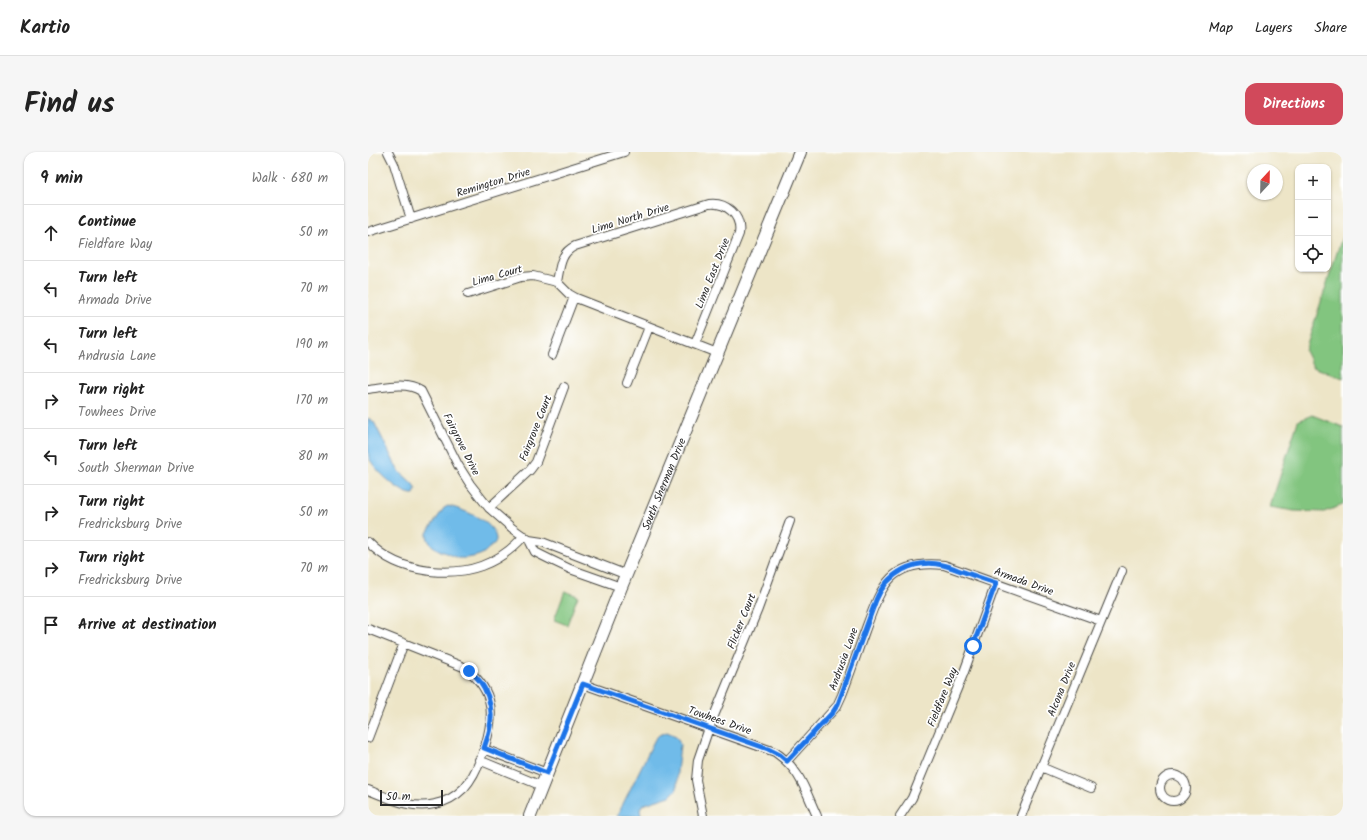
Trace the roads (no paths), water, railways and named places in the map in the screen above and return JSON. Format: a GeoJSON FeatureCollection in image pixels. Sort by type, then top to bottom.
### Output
{"type":"FeatureCollection","features":[{"type":"Feature","properties":{"kind":"street"},"geometry":{"type":"LineString","coordinates":[[388,152],[394,164],[411,219]]}},
{"type":"Feature","properties":{"kind":"street","name":"Remington Drive"},"geometry":{"type":"LineString","coordinates":[[368,232],[624,152]]}},
{"type":"Feature","properties":{"kind":"street","name":"South Sherman Drive"},"geometry":{"type":"LineString","coordinates":[[530,816],[621,587],[800,152]]}},
{"type":"Feature","properties":{"kind":"street","name":"Lima North Drive"},"geometry":{"type":"LineString","coordinates":[[557,282],[560,263],[563,256],[575,246],[708,204],[722,205],[731,210]]}},
{"type":"Feature","properties":{"kind":"street","name":"Lima East Drive"},"geometry":{"type":"LineString","coordinates":[[695,344],[740,231],[738,222],[731,210]]}},
{"type":"Feature","properties":{"kind":"street","name":"Lima Court"},"geometry":{"type":"LineString","coordinates":[[468,294],[522,277],[533,276],[557,282],[574,297],[717,353]]}},
{"type":"Feature","properties":{"kind":"street"},"geometry":{"type":"LineString","coordinates":[[552,355],[574,297]]}},
{"type":"Feature","properties":{"kind":"street"},"geometry":{"type":"LineString","coordinates":[[628,383],[649,327]]}},
{"type":"Feature","properties":{"kind":"street","name":"Fairgrove Drive"},"geometry":{"type":"LineString","coordinates":[[368,389],[409,385],[422,391],[458,465],[470,484],[489,508],[526,538],[536,552],[570,569],[621,587]]}},
{"type":"Feature","properties":{"kind":"street","name":"Fairgrove Court"},"geometry":{"type":"LineString","coordinates":[[489,508],[530,470],[536,462],[564,387]]}},
{"type":"Feature","properties":{"kind":"street","name":"Flicker Court"},"geometry":{"type":"LineString","coordinates":[[703,816],[697,786],[696,774],[698,760],[709,728],[758,609],[790,521]]}},
{"type":"Feature","properties":{"kind":"street"},"geometry":{"type":"LineString","coordinates":[[368,542],[383,556],[405,566],[419,569],[456,572],[474,569],[491,562],[526,538]]}},
{"type":"Feature","properties":{"kind":"street","name":"Fairgrove Drive"},"geometry":{"type":"LineString","coordinates":[[526,538],[542,542],[627,574]]}},
{"type":"Feature","properties":{"kind":"street","name":"Armada Drive"},"geometry":{"type":"LineString","coordinates":[[914,565],[930,563],[944,565],[1101,620]]}},
{"type":"Feature","properties":{"kind":"street","name":"Andrusia Lane"},"geometry":{"type":"LineString","coordinates":[[787,761],[833,712],[838,704],[876,600],[882,588],[898,572],[914,565]]}},
{"type":"Feature","properties":{"kind":"street","name":"Alcona Drive"},"geometry":{"type":"LineString","coordinates":[[1021,816],[1122,571]]}},
{"type":"Feature","properties":{"kind":"street","name":"Fieldfare Way"},"geometry":{"type":"LineString","coordinates":[[900,816],[910,803],[915,791],[964,672],[996,583]]}},
{"type":"Feature","properties":{"kind":"street"},"geometry":{"type":"LineString","coordinates":[[368,629],[463,666],[477,677],[488,696],[491,711],[490,727],[484,748],[471,778],[464,787],[451,798],[435,804],[421,806],[404,803],[368,790]]}},
{"type":"Feature","properties":{"kind":"street"},"geometry":{"type":"LineString","coordinates":[[368,738],[404,643]]}},
{"type":"Feature","properties":{"kind":"street","name":"Towhees Drive"},"geometry":{"type":"LineString","coordinates":[[583,684],[775,752],[787,761],[800,778],[817,816]]}},
{"type":"Feature","properties":{"kind":"street"},"geometry":{"type":"LineString","coordinates":[[484,748],[547,773]]}},
{"type":"Feature","properties":{"kind":"street"},"geometry":{"type":"LineString","coordinates":[[479,760],[542,786]]}},
{"type":"Feature","properties":{"kind":"street"},"geometry":{"type":"LineString","coordinates":[[1041,767],[1091,788]]}},
{"type":"Feature","properties":{"kind":"water"},"geometry":{"type":"Polygon","coordinates":[[[368,418],[374,422],[398,470],[413,484],[416,490],[414,494],[403,491],[389,481],[376,469],[372,463],[369,458],[368,418]]]}},
{"type":"Feature","properties":{"kind":"water"},"geometry":{"type":"Polygon","coordinates":[[[448,506],[469,513],[484,521],[494,533],[496,539],[494,544],[482,554],[463,558],[458,558],[433,546],[429,542],[427,533],[444,508],[448,506]]]}},
{"type":"Feature","properties":{"kind":"water"},"geometry":{"type":"Polygon","coordinates":[[[667,732],[674,735],[678,739],[680,745],[677,789],[670,796],[642,805],[640,809],[641,816],[617,816],[655,739],[659,735],[667,732]]]}}]}
